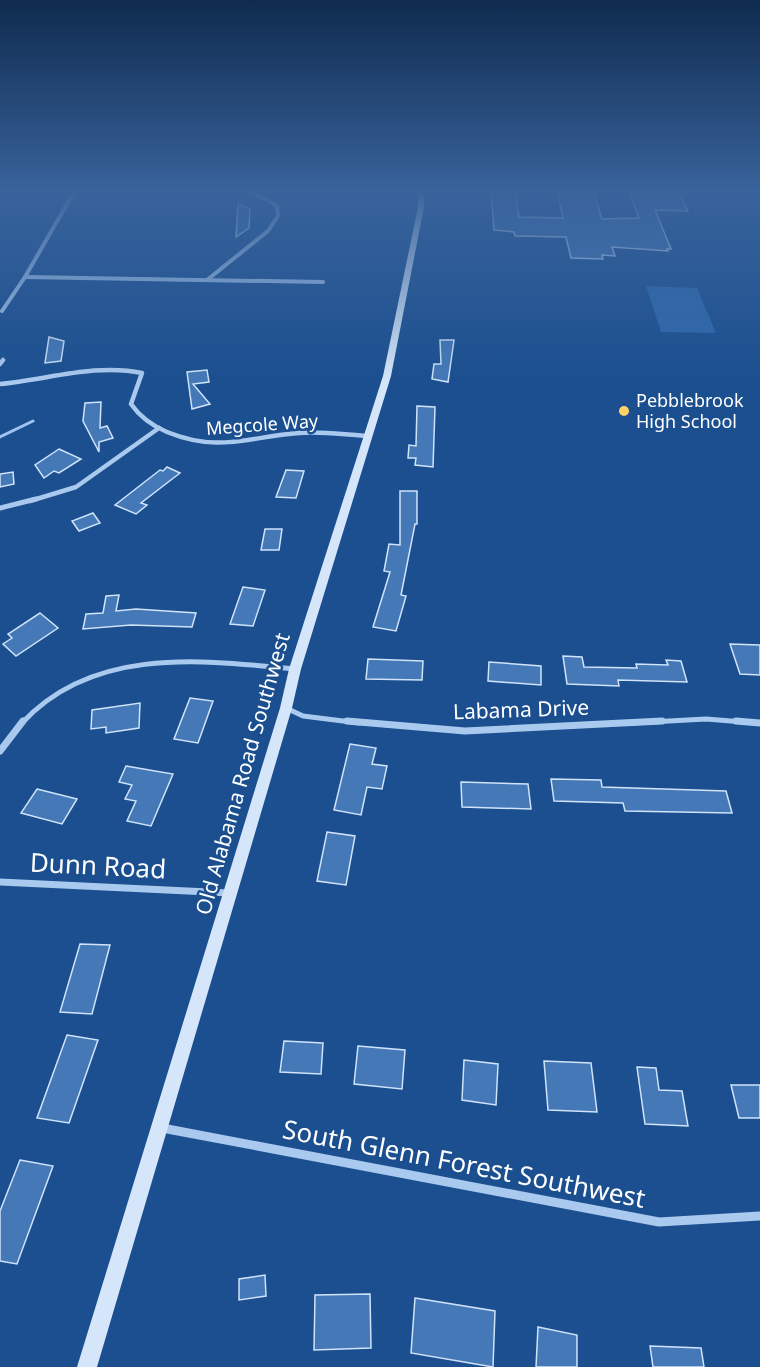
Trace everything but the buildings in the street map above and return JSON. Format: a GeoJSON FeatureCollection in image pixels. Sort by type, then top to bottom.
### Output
{"type":"FeatureCollection","features":[{"type":"Feature","properties":{"kind":"street"},"geometry":{"type":"LineString","coordinates":[[2,311],[38,254]]}},
{"type":"Feature","properties":{"kind":"street"},"geometry":{"type":"LineString","coordinates":[[207,280],[236,254]]}},
{"type":"Feature","properties":{"kind":"street","name":"Old Alabama Road Southwest"},"geometry":{"type":"LineString","coordinates":[[87,1367],[286,708],[295,669],[387,376],[412,254]]}},
{"type":"Feature","properties":{"kind":"street"},"geometry":{"type":"LineString","coordinates":[[25,277],[323,282]]}},
{"type":"Feature","properties":{"kind":"street","name":"Megcole Way"},"geometry":{"type":"LineString","coordinates":[[0,384],[100,372],[136,371],[142,373],[131,404],[136,413],[159,428],[188,441],[224,445],[300,432],[368,436]]}},
{"type":"Feature","properties":{"kind":"street"},"geometry":{"type":"LineString","coordinates":[[0,508],[58,494],[76,487],[159,428]]}},
{"type":"Feature","properties":{"kind":"street"},"geometry":{"type":"LineString","coordinates":[[0,751],[13,732],[50,697],[95,677],[142,664],[192,660],[295,669]]}},
{"type":"Feature","properties":{"kind":"street","name":"Labama Drive"},"geometry":{"type":"LineString","coordinates":[[286,708],[303,716],[379,725],[465,731],[706,719],[760,723]]}},
{"type":"Feature","properties":{"kind":"street","name":"Dunn Road"},"geometry":{"type":"LineString","coordinates":[[0,882],[230,893]]}},
{"type":"Feature","properties":{"kind":"street","name":"South Glenn Forest Southwest"},"geometry":{"type":"LineString","coordinates":[[161,1127],[659,1222],[760,1216]]}},
{"type":"Feature","properties":{"kind":"shaded area"},"geometry":{"type":"Polygon","coordinates":[[[646,286],[697,288],[716,333],[661,332],[646,286]]]}},
{"type":"Feature","properties":{"kind":"waterway"},"geometry":{"type":"LineString","coordinates":[[0,437],[33,421]]}},
{"type":"Feature","properties":{"kind":"place","name":"Pebblebrook High School"},"geometry":{"type":"Point","coordinates":[624,411]}}]}
